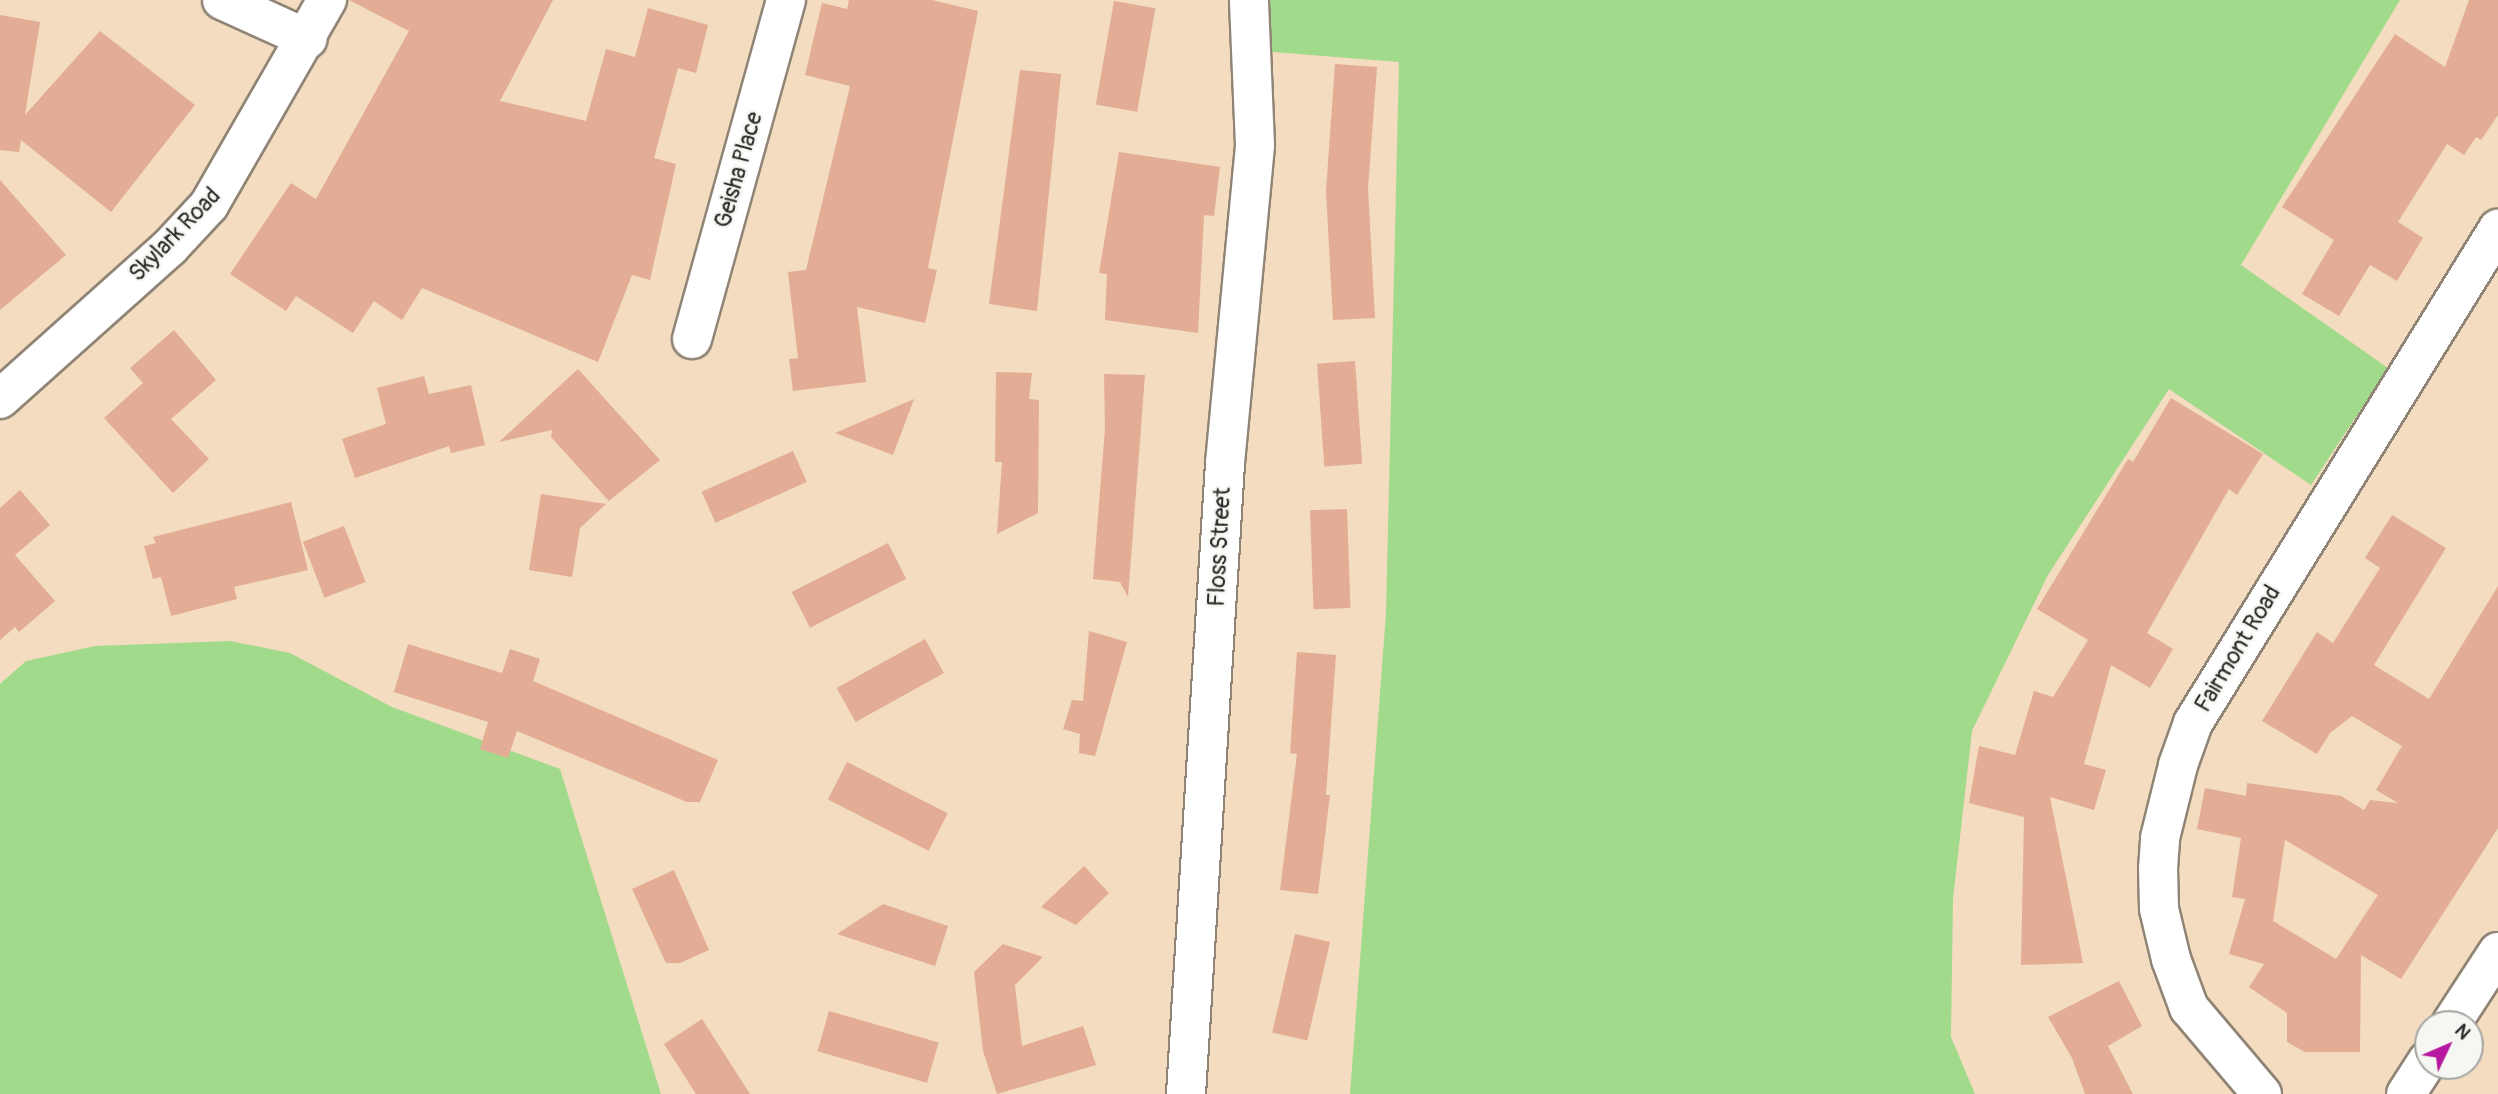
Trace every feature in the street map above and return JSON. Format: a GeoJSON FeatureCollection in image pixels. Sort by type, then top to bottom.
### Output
{"type":"FeatureCollection","features":[{"type":"Feature","properties":{"kind":"street"},"geometry":{"type":"LineString","coordinates":[[222,0],[308,39]]}},
{"type":"Feature","properties":{"kind":"street","name":"Skylark Road"},"geometry":{"type":"LineString","coordinates":[[0,399],[170,247],[209,205],[308,39],[327,0]]}},
{"type":"Feature","properties":{"kind":"street","name":"Geisha Place"},"geometry":{"type":"LineString","coordinates":[[692,339],[786,0]]}},
{"type":"Feature","properties":{"kind":"street","name":"Floss Street"},"geometry":{"type":"LineString","coordinates":[[1186,1094],[1225,463],[1255,145],[1256,93],[1249,0]]}},
{"type":"Feature","properties":{"kind":"street","name":"Fairmont Road"},"geometry":{"type":"LineString","coordinates":[[2262,1094],[2189,1008],[2171,959],[2159,909],[2158,869],[2160,838],[2178,765],[2193,723],[2498,229]]}},
{"type":"Feature","properties":{"kind":"street"},"geometry":{"type":"LineString","coordinates":[[2460,1010],[2498,952]]}},
{"type":"Feature","properties":{"kind":"green space"},"geometry":{"type":"Polygon","coordinates":[[[1251,0],[2400,0],[2241,265],[2388,368],[2311,485],[2169,389],[2048,575],[1972,731],[1953,899],[1951,1037],[1975,1094],[1350,1094],[1386,613],[1399,62],[1259,51],[1251,0]]]}},
{"type":"Feature","properties":{"kind":"green space"},"geometry":{"type":"Polygon","coordinates":[[[230,641],[290,653],[392,707],[560,769],[661,1094],[0,1094],[0,684],[26,661],[95,646],[230,641]]]}},
{"type":"Feature","properties":{"kind":"building"},"geometry":{"type":"Polygon","coordinates":[[[349,0],[553,0],[500,101],[586,121],[606,49],[635,57],[648,8],[708,25],[696,73],[678,68],[654,158],[676,164],[650,280],[632,275],[598,362],[422,288],[402,320],[374,301],[353,333],[296,296],[286,311],[230,274],[291,183],[316,199],[409,31],[349,0]]]}},
{"type":"Feature","properties":{"kind":"building"},"geometry":{"type":"Polygon","coordinates":[[[849,0],[932,0],[978,11],[928,268],[937,270],[925,323],[857,307],[866,382],[793,391],[789,359],[798,358],[788,272],[806,270],[850,86],[805,75],[822,3],[847,9],[849,0]]]}},
{"type":"Feature","properties":{"kind":"building"},"geometry":{"type":"Polygon","coordinates":[[[2469,0],[2498,0],[2498,115],[2481,140],[2476,137],[2464,155],[2447,144],[2398,222],[2423,238],[2397,281],[2370,265],[2339,316],[2302,294],[2334,240],[2282,207],[2395,34],[2445,67],[2469,0]]]}},
{"type":"Feature","properties":{"kind":"building"},"geometry":{"type":"Polygon","coordinates":[[[1114,1],[1155,8],[1137,112],[1096,104],[1114,1]]]}},
{"type":"Feature","properties":{"kind":"building"},"geometry":{"type":"Polygon","coordinates":[[[0,15],[40,22],[25,115],[100,31],[195,105],[111,212],[21,140],[19,152],[0,150],[0,15]]]}},
{"type":"Feature","properties":{"kind":"building"},"geometry":{"type":"Polygon","coordinates":[[[1335,64],[1377,67],[1368,188],[1375,318],[1333,320],[1326,191],[1335,64]]]}},
{"type":"Feature","properties":{"kind":"building"},"geometry":{"type":"Polygon","coordinates":[[[1020,70],[1061,74],[1037,311],[989,304],[1020,70]]]}},
{"type":"Feature","properties":{"kind":"building"},"geometry":{"type":"Polygon","coordinates":[[[1119,152],[1220,167],[1214,216],[1204,215],[1198,333],[1105,320],[1107,274],[1099,273],[1119,152]]]}},
{"type":"Feature","properties":{"kind":"building"},"geometry":{"type":"Polygon","coordinates":[[[0,180],[66,255],[0,310],[0,180]]]}},
{"type":"Feature","properties":{"kind":"building"},"geometry":{"type":"Polygon","coordinates":[[[174,330],[216,380],[171,419],[209,459],[173,493],[104,418],[143,383],[130,368],[174,330]]]}},
{"type":"Feature","properties":{"kind":"building"},"geometry":{"type":"Polygon","coordinates":[[[1355,361],[1362,464],[1324,466],[1317,364],[1355,361]]]}},
{"type":"Feature","properties":{"kind":"building"},"geometry":{"type":"Polygon","coordinates":[[[578,369],[660,460],[609,501],[551,437],[552,430],[499,442],[578,369]]]}},
{"type":"Feature","properties":{"kind":"building"},"geometry":{"type":"Polygon","coordinates":[[[996,372],[1032,373],[1029,399],[1039,400],[1038,513],[997,534],[1002,462],[995,462],[996,372]]]}},
{"type":"Feature","properties":{"kind":"building"},"geometry":{"type":"Polygon","coordinates":[[[1104,374],[1145,375],[1128,597],[1120,582],[1093,579],[1105,428],[1104,374]]]}},
{"type":"Feature","properties":{"kind":"building"},"geometry":{"type":"Polygon","coordinates":[[[424,376],[429,394],[471,385],[485,445],[451,453],[449,446],[355,478],[342,439],[386,424],[377,388],[424,376]]]}},
{"type":"Feature","properties":{"kind":"building"},"geometry":{"type":"Polygon","coordinates":[[[2171,398],[2263,454],[2237,495],[2229,489],[2147,633],[2173,649],[2150,688],[2111,665],[2084,764],[2106,770],[2094,810],[2050,797],[2083,963],[2021,965],[2024,817],[1969,803],[1979,746],[2015,755],[2034,691],[2053,697],[2088,640],[2037,609],[2128,459],[2133,462],[2171,398]]]}},
{"type":"Feature","properties":{"kind":"building"},"geometry":{"type":"Polygon","coordinates":[[[914,399],[893,455],[835,433],[914,399]]]}},
{"type":"Feature","properties":{"kind":"building"},"geometry":{"type":"Polygon","coordinates":[[[793,451],[807,482],[715,523],[702,492],[793,451]]]}},
{"type":"Feature","properties":{"kind":"building"},"geometry":{"type":"Polygon","coordinates":[[[20,490],[50,525],[15,555],[55,601],[19,632],[15,627],[0,640],[0,508],[20,490]]]}},
{"type":"Feature","properties":{"kind":"building"},"geometry":{"type":"Polygon","coordinates":[[[541,494],[606,504],[580,528],[572,577],[529,570],[541,494]]]}},
{"type":"Feature","properties":{"kind":"building"},"geometry":{"type":"Polygon","coordinates":[[[291,502],[308,570],[234,587],[237,599],[171,616],[161,577],[153,579],[144,546],[156,543],[153,537],[291,502]]]}},
{"type":"Feature","properties":{"kind":"building"},"geometry":{"type":"Polygon","coordinates":[[[1347,509],[1350,608],[1313,609],[1310,510],[1347,509]]]}},
{"type":"Feature","properties":{"kind":"building"},"geometry":{"type":"Polygon","coordinates":[[[2392,515],[2446,548],[2374,665],[2429,699],[2498,586],[2498,828],[2401,979],[2361,955],[2360,1052],[2305,1052],[2287,1042],[2287,1013],[2249,987],[2264,964],[2229,954],[2245,899],[2232,897],[2241,838],[2197,829],[2205,788],[2246,796],[2247,783],[2341,796],[2364,810],[2370,800],[2398,803],[2376,790],[2402,746],[2352,716],[2330,733],[2317,754],[2262,721],[2317,632],[2333,643],[2380,568],[2365,558],[2392,515]],[[2285,840],[2273,921],[2336,959],[2378,895],[2285,840]]]}},
{"type":"Feature","properties":{"kind":"building"},"geometry":{"type":"Polygon","coordinates":[[[344,526],[366,582],[324,598],[303,542],[344,526]]]}},
{"type":"Feature","properties":{"kind":"building"},"geometry":{"type":"Polygon","coordinates":[[[888,543],[906,579],[810,628],[792,592],[888,543]]]}},
{"type":"Feature","properties":{"kind":"building"},"geometry":{"type":"Polygon","coordinates":[[[1089,631],[1127,642],[1095,756],[1079,753],[1080,734],[1063,729],[1072,700],[1083,701],[1089,631]]]}},
{"type":"Feature","properties":{"kind":"building"},"geometry":{"type":"Polygon","coordinates":[[[925,639],[944,673],[856,722],[837,688],[925,639]]]}},
{"type":"Feature","properties":{"kind":"building"},"geometry":{"type":"Polygon","coordinates":[[[408,644],[502,673],[510,649],[540,659],[533,681],[718,760],[700,802],[687,802],[517,731],[508,758],[480,749],[488,722],[394,692],[408,644]]]}},
{"type":"Feature","properties":{"kind":"building"},"geometry":{"type":"Polygon","coordinates":[[[1297,652],[1336,655],[1326,795],[1330,795],[1318,894],[1280,890],[1297,754],[1290,753],[1297,652]]]}},
{"type":"Feature","properties":{"kind":"building"},"geometry":{"type":"Polygon","coordinates":[[[847,762],[948,813],[929,851],[828,799],[847,762]]]}},
{"type":"Feature","properties":{"kind":"building"},"geometry":{"type":"Polygon","coordinates":[[[1084,866],[1109,893],[1076,925],[1041,907],[1084,866]]]}},
{"type":"Feature","properties":{"kind":"building"},"geometry":{"type":"Polygon","coordinates":[[[674,870],[709,950],[680,963],[666,963],[632,889],[674,870]]]}},
{"type":"Feature","properties":{"kind":"building"},"geometry":{"type":"Polygon","coordinates":[[[883,904],[948,926],[935,966],[837,934],[883,904]]]}},
{"type":"Feature","properties":{"kind":"building"},"geometry":{"type":"Polygon","coordinates":[[[1295,934],[1330,942],[1307,1041],[1272,1032],[1295,934]]]}},
{"type":"Feature","properties":{"kind":"building"},"geometry":{"type":"Polygon","coordinates":[[[1003,944],[1043,957],[1015,985],[1022,1046],[1083,1026],[1096,1065],[997,1094],[983,1051],[974,972],[1003,944]]]}},
{"type":"Feature","properties":{"kind":"building"},"geometry":{"type":"Polygon","coordinates":[[[2119,981],[2142,1026],[2108,1046],[2133,1094],[2085,1094],[2072,1058],[2048,1017],[2119,981]]]}},
{"type":"Feature","properties":{"kind":"building"},"geometry":{"type":"Polygon","coordinates":[[[829,1011],[939,1042],[927,1083],[817,1051],[829,1011]]]}},
{"type":"Feature","properties":{"kind":"building"},"geometry":{"type":"Polygon","coordinates":[[[702,1019],[750,1094],[696,1094],[664,1044],[702,1019]]]}}]}
